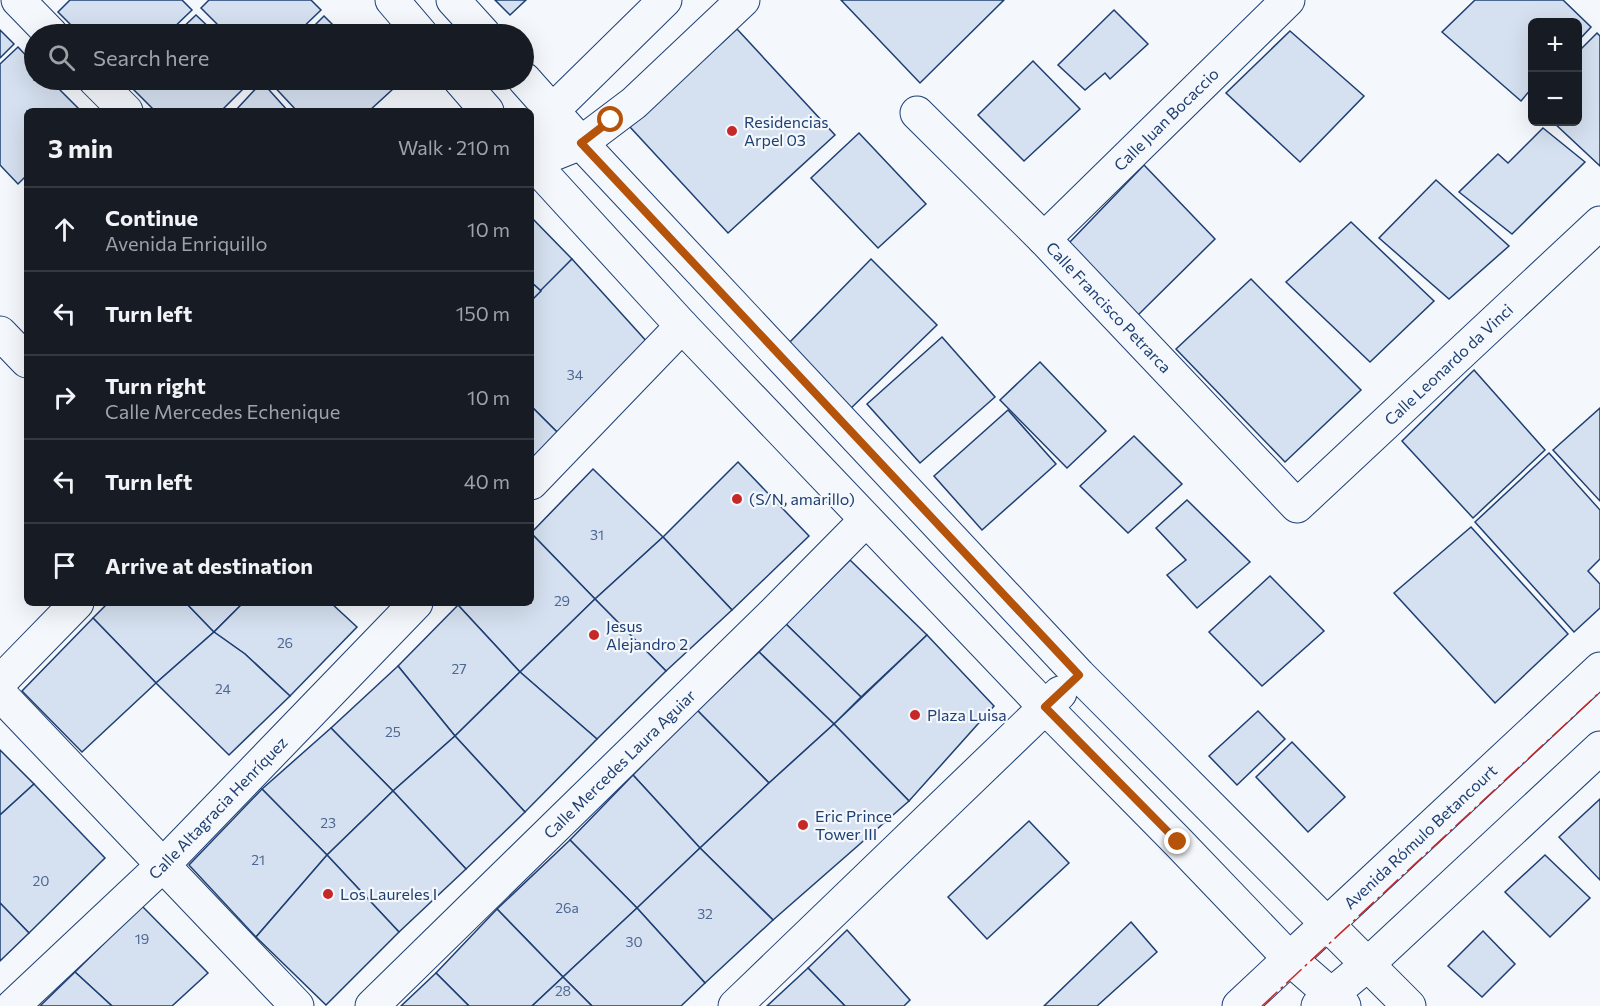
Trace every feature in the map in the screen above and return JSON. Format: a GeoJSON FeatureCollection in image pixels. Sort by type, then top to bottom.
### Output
{"type":"FeatureCollection","features":[{"type":"Feature","properties":{"kind":"street"},"geometry":{"type":"LineString","coordinates":[[18,0],[41,24]]}},
{"type":"Feature","properties":{"kind":"street"},"geometry":{"type":"LineString","coordinates":[[392,0],[413,24]]}},
{"type":"Feature","properties":{"kind":"street"},"geometry":{"type":"LineString","coordinates":[[453,0],[475,24]]}},
{"type":"Feature","properties":{"kind":"street"},"geometry":{"type":"LineString","coordinates":[[534,155],[552,111],[666,0]]}},
{"type":"Feature","properties":{"kind":"street"},"geometry":{"type":"LineString","coordinates":[[534,161],[581,143],[634,103],[743,0]]}},
{"type":"Feature","properties":{"kind":"street","name":"Calle Juan Bocaccio"},"geometry":{"type":"LineString","coordinates":[[1044,239],[1288,0]]}},
{"type":"Feature","properties":{"kind":"street"},"geometry":{"type":"LineString","coordinates":[[105,90],[123,108]]}},
{"type":"Feature","properties":{"kind":"street"},"geometry":{"type":"LineString","coordinates":[[469,90],[485,108]]}},
{"type":"Feature","properties":{"kind":"street"},"geometry":{"type":"LineString","coordinates":[[534,90],[1079,675],[1409,1006]]}},
{"type":"Feature","properties":{"kind":"street","name":"Calle Francisco Petrarca"},"geometry":{"type":"LineString","coordinates":[[917,112],[1044,239],[1297,506]]}},
{"type":"Feature","properties":{"kind":"street"},"geometry":{"type":"LineString","coordinates":[[534,165],[866,520],[1331,1002],[1368,964],[1600,748]]}},
{"type":"Feature","properties":{"kind":"street","name":"Calle Leonardo da Vinci"},"geometry":{"type":"LineString","coordinates":[[1297,506],[1600,223]]}},
{"type":"Feature","properties":{"kind":"street"},"geometry":{"type":"LineString","coordinates":[[534,480],[682,326]]}},
{"type":"Feature","properties":{"kind":"street"},"geometry":{"type":"LineString","coordinates":[[0,333],[24,358]]}},
{"type":"Feature","properties":{"kind":"street","name":"Calle Mercedes Laura Aguiar"},"geometry":{"type":"LineString","coordinates":[[372,1006],[866,520]]}},
{"type":"Feature","properties":{"kind":"street"},"geometry":{"type":"LineString","coordinates":[[0,682],[74,606]]}},
{"type":"Feature","properties":{"kind":"street","name":"Calle Altagracia Henríquez"},"geometry":{"type":"LineString","coordinates":[[13,1006],[163,865],[413,606]]}},
{"type":"Feature","properties":{"kind":"street","name":"Avenida Rómulo Betancourt"},"geometry":{"type":"LineString","coordinates":[[1239,1006],[1600,669]]}},
{"type":"Feature","properties":{"kind":"street"},"geometry":{"type":"LineString","coordinates":[[735,1006],[1079,675]]}},
{"type":"Feature","properties":{"kind":"street"},"geometry":{"type":"LineString","coordinates":[[0,694],[297,1006]]}},
{"type":"Feature","properties":{"kind":"building"},"geometry":{"type":"Polygon","coordinates":[[[70,0],[182,0],[192,10],[177,24],[70,24],[58,12],[70,0]]]}},
{"type":"Feature","properties":{"kind":"building"},"geometry":{"type":"Polygon","coordinates":[[[209,0],[311,0],[321,10],[306,24],[217,24],[201,8],[209,0]]]}},
{"type":"Feature","properties":{"kind":"building"},"geometry":{"type":"Polygon","coordinates":[[[495,0],[526,0],[510,15],[495,0]]]}},
{"type":"Feature","properties":{"kind":"building"},"geometry":{"type":"Polygon","coordinates":[[[841,0],[1004,0],[920,83],[841,0]]]}},
{"type":"Feature","properties":{"kind":"building"},"geometry":{"type":"Polygon","coordinates":[[[1475,0],[1563,0],[1582,18],[1528,18],[1528,93],[1521,101],[1442,32],[1475,0]]]}},
{"type":"Feature","properties":{"kind":"building"},"geometry":{"type":"Polygon","coordinates":[[[1114,10],[1148,44],[1110,79],[1105,73],[1085,90],[1058,65],[1114,10]]]}},
{"type":"Feature","properties":{"kind":"building"},"geometry":{"type":"Polygon","coordinates":[[[196,15],[205,24],[187,24],[196,15]]]}},
{"type":"Feature","properties":{"kind":"building"},"geometry":{"type":"Polygon","coordinates":[[[324,16],[332,24],[316,24],[324,16]]]}},
{"type":"Feature","properties":{"kind":"building"},"geometry":{"type":"Polygon","coordinates":[[[1582,18],[1591,27],[1582,37],[1582,18]]]}},
{"type":"Feature","properties":{"kind":"building","name":"Residencias Arpel 03"},"geometry":{"type":"Polygon","coordinates":[[[737,29],[835,135],[728,233],[630,127],[737,29]]]}},
{"type":"Feature","properties":{"kind":"building"},"geometry":{"type":"Polygon","coordinates":[[[0,30],[14,44],[0,58],[0,30]]]}},
{"type":"Feature","properties":{"kind":"building"},"geometry":{"type":"Polygon","coordinates":[[[1290,31],[1364,96],[1300,162],[1226,93],[1290,31]]]}},
{"type":"Feature","properties":{"kind":"building"},"geometry":{"type":"Polygon","coordinates":[[[1597,33],[1600,36],[1600,166],[1557,126],[1582,126],[1582,48],[1597,33]]]}},
{"type":"Feature","properties":{"kind":"building"},"geometry":{"type":"Polygon","coordinates":[[[18,47],[24,53],[24,90],[60,90],[78,108],[24,108],[24,178],[18,184],[0,165],[0,64],[18,47]]]}},
{"type":"Feature","properties":{"kind":"building"},"geometry":{"type":"Polygon","coordinates":[[[1033,61],[1080,109],[1024,161],[978,115],[1033,61]]]}},
{"type":"Feature","properties":{"kind":"building"},"geometry":{"type":"Polygon","coordinates":[[[134,90],[242,90],[224,108],[152,108],[134,90]]]}},
{"type":"Feature","properties":{"kind":"building"},"geometry":{"type":"Polygon","coordinates":[[[255,90],[269,90],[285,108],[238,108],[255,90]]]}},
{"type":"Feature","properties":{"kind":"building"},"geometry":{"type":"Polygon","coordinates":[[[277,90],[392,90],[372,108],[294,108],[277,90]]]}},
{"type":"Feature","properties":{"kind":"building"},"geometry":{"type":"Polygon","coordinates":[[[1543,128],[1585,162],[1512,234],[1459,192],[1498,154],[1508,163],[1543,128]]]}},
{"type":"Feature","properties":{"kind":"building"},"geometry":{"type":"Polygon","coordinates":[[[859,133],[926,204],[878,248],[811,178],[859,133]]]}},
{"type":"Feature","properties":{"kind":"building"},"geometry":{"type":"Polygon","coordinates":[[[1144,165],[1215,239],[1137,316],[1068,244],[1144,165]]]}},
{"type":"Feature","properties":{"kind":"building"},"geometry":{"type":"Polygon","coordinates":[[[1436,180],[1509,246],[1449,299],[1379,238],[1436,180]]]}},
{"type":"Feature","properties":{"kind":"building"},"geometry":{"type":"Polygon","coordinates":[[[534,220],[572,259],[541,291],[534,285],[534,220]]]}},
{"type":"Feature","properties":{"kind":"building"},"geometry":{"type":"Polygon","coordinates":[[[1351,222],[1434,301],[1370,362],[1286,282],[1351,222]]]}},
{"type":"Feature","properties":{"kind":"building"},"geometry":{"type":"Polygon","coordinates":[[[572,259],[649,344],[559,434],[534,409],[534,297],[572,259]]]}},
{"type":"Feature","properties":{"kind":"building"},"geometry":{"type":"Polygon","coordinates":[[[871,259],[937,325],[846,413],[786,346],[871,259]]]}},
{"type":"Feature","properties":{"kind":"building"},"geometry":{"type":"Polygon","coordinates":[[[1251,279],[1361,390],[1285,462],[1176,349],[1251,279]]]}},
{"type":"Feature","properties":{"kind":"building"},"geometry":{"type":"Polygon","coordinates":[[[534,285],[541,291],[534,298],[534,285]]]}},
{"type":"Feature","properties":{"kind":"building"},"geometry":{"type":"Polygon","coordinates":[[[942,337],[995,397],[920,463],[867,404],[942,337]]]}},
{"type":"Feature","properties":{"kind":"building"},"geometry":{"type":"Polygon","coordinates":[[[1040,362],[1106,431],[1067,468],[1000,400],[1040,362]]]}},
{"type":"Feature","properties":{"kind":"building"},"geometry":{"type":"Polygon","coordinates":[[[1474,370],[1545,450],[1473,518],[1402,441],[1474,370]]]}},
{"type":"Feature","properties":{"kind":"building"},"geometry":{"type":"Polygon","coordinates":[[[1600,408],[1600,501],[1553,450],[1600,408]]]}},
{"type":"Feature","properties":{"kind":"building"},"geometry":{"type":"Polygon","coordinates":[[[534,409],[559,434],[534,457],[534,409]]]}},
{"type":"Feature","properties":{"kind":"building"},"geometry":{"type":"Polygon","coordinates":[[[1008,410],[1056,464],[982,530],[934,476],[1008,410]]]}},
{"type":"Feature","properties":{"kind":"building"},"geometry":{"type":"Polygon","coordinates":[[[1134,436],[1182,484],[1128,533],[1080,486],[1134,436]]]}},
{"type":"Feature","properties":{"kind":"building"},"geometry":{"type":"Polygon","coordinates":[[[1549,453],[1600,510],[1600,559],[1588,571],[1600,584],[1600,608],[1574,632],[1475,522],[1549,453]]]}},
{"type":"Feature","properties":{"kind":"building","name":"(S/N, amarillo)"},"geometry":{"type":"Polygon","coordinates":[[[738,462],[809,536],[732,610],[663,537],[738,462]]]}},
{"type":"Feature","properties":{"kind":"building"},"geometry":{"type":"Polygon","coordinates":[[[593,469],[663,537],[595,599],[534,536],[534,530],[593,469]]]}},
{"type":"Feature","properties":{"kind":"building"},"geometry":{"type":"Polygon","coordinates":[[[1187,500],[1250,562],[1197,608],[1167,575],[1186,560],[1156,528],[1187,500]]]}},
{"type":"Feature","properties":{"kind":"building"},"geometry":{"type":"Polygon","coordinates":[[[1471,527],[1568,634],[1495,703],[1394,593],[1471,527]]]}},
{"type":"Feature","properties":{"kind":"building"},"geometry":{"type":"Polygon","coordinates":[[[534,536],[595,599],[520,672],[459,606],[534,606],[534,536]]]}},
{"type":"Feature","properties":{"kind":"building"},"geometry":{"type":"Polygon","coordinates":[[[663,537],[732,610],[666,671],[595,599],[663,537]]]}},
{"type":"Feature","properties":{"kind":"building"},"geometry":{"type":"Polygon","coordinates":[[[850,560],[927,635],[861,697],[786,624],[850,560]]]}},
{"type":"Feature","properties":{"kind":"building"},"geometry":{"type":"Polygon","coordinates":[[[1270,576],[1324,631],[1262,686],[1209,632],[1270,576]]]}},
{"type":"Feature","properties":{"kind":"building","name":"Jesus Alejandro 2"},"geometry":{"type":"Polygon","coordinates":[[[595,599],[666,671],[597,739],[520,672],[595,599]]]}},
{"type":"Feature","properties":{"kind":"building"},"geometry":{"type":"Polygon","coordinates":[[[105,606],[189,606],[214,632],[156,683],[93,618],[105,606]]]}},
{"type":"Feature","properties":{"kind":"building"},"geometry":{"type":"Polygon","coordinates":[[[189,606],[240,606],[214,632],[189,606]]]}},
{"type":"Feature","properties":{"kind":"building"},"geometry":{"type":"Polygon","coordinates":[[[240,606],[334,606],[357,627],[290,696],[245,654],[214,632],[240,606]]]}},
{"type":"Feature","properties":{"kind":"building"},"geometry":{"type":"Polygon","coordinates":[[[459,606],[520,672],[455,736],[398,666],[459,606]]]}},
{"type":"Feature","properties":{"kind":"building"},"geometry":{"type":"Polygon","coordinates":[[[93,618],[156,683],[82,752],[22,691],[93,618]]]}},
{"type":"Feature","properties":{"kind":"building"},"geometry":{"type":"Polygon","coordinates":[[[786,624],[861,697],[834,724],[759,652],[786,624]]]}},
{"type":"Feature","properties":{"kind":"building"},"geometry":{"type":"Polygon","coordinates":[[[214,632],[245,654],[290,696],[229,755],[156,683],[214,632]]]}},
{"type":"Feature","properties":{"kind":"building","name":"Plaza Luisa"},"geometry":{"type":"Polygon","coordinates":[[[927,635],[994,706],[909,801],[834,724],[927,635]]]}},
{"type":"Feature","properties":{"kind":"building"},"geometry":{"type":"Polygon","coordinates":[[[759,652],[834,724],[769,783],[697,710],[759,652]]]}},
{"type":"Feature","properties":{"kind":"building"},"geometry":{"type":"Polygon","coordinates":[[[398,666],[455,736],[393,791],[331,728],[398,666]]]}},
{"type":"Feature","properties":{"kind":"building"},"geometry":{"type":"Polygon","coordinates":[[[520,672],[597,739],[525,812],[455,736],[520,672]]]}},
{"type":"Feature","properties":{"kind":"building"},"geometry":{"type":"Polygon","coordinates":[[[697,710],[769,783],[700,848],[633,775],[697,710]]]}},
{"type":"Feature","properties":{"kind":"building"},"geometry":{"type":"Polygon","coordinates":[[[1258,711],[1285,739],[1237,785],[1209,756],[1258,711]]]}},
{"type":"Feature","properties":{"kind":"building","name":"Eric Prince Tower III"},"geometry":{"type":"Polygon","coordinates":[[[834,724],[909,801],[773,920],[700,848],[834,724]]]}},
{"type":"Feature","properties":{"kind":"building"},"geometry":{"type":"Polygon","coordinates":[[[331,728],[393,791],[327,855],[262,789],[331,728]]]}},
{"type":"Feature","properties":{"kind":"building"},"geometry":{"type":"Polygon","coordinates":[[[455,736],[525,812],[466,869],[393,791],[455,736]]]}},
{"type":"Feature","properties":{"kind":"building"},"geometry":{"type":"Polygon","coordinates":[[[1292,742],[1345,797],[1308,832],[1256,777],[1292,742]]]}},
{"type":"Feature","properties":{"kind":"building"},"geometry":{"type":"Polygon","coordinates":[[[0,750],[34,784],[0,815],[0,750]]]}},
{"type":"Feature","properties":{"kind":"building"},"geometry":{"type":"Polygon","coordinates":[[[633,775],[700,848],[637,908],[570,840],[633,775]]]}},
{"type":"Feature","properties":{"kind":"building"},"geometry":{"type":"Polygon","coordinates":[[[34,784],[105,858],[29,933],[0,903],[0,815],[34,784]]]}},
{"type":"Feature","properties":{"kind":"building"},"geometry":{"type":"Polygon","coordinates":[[[262,789],[327,855],[256,937],[189,865],[262,789]]]}},
{"type":"Feature","properties":{"kind":"building"},"geometry":{"type":"Polygon","coordinates":[[[393,791],[466,869],[399,932],[327,855],[393,791]]]}},
{"type":"Feature","properties":{"kind":"building"},"geometry":{"type":"Polygon","coordinates":[[[1600,799],[1600,880],[1559,837],[1600,799]]]}},
{"type":"Feature","properties":{"kind":"building"},"geometry":{"type":"Polygon","coordinates":[[[1029,821],[1069,863],[987,939],[948,897],[1029,821]]]}},
{"type":"Feature","properties":{"kind":"building"},"geometry":{"type":"Polygon","coordinates":[[[570,840],[637,908],[563,977],[497,909],[570,840]]]}},
{"type":"Feature","properties":{"kind":"building"},"geometry":{"type":"Polygon","coordinates":[[[700,848],[773,920],[705,983],[637,908],[700,848]]]}},
{"type":"Feature","properties":{"kind":"building","name":"Los Laureles I"},"geometry":{"type":"Polygon","coordinates":[[[327,855],[399,932],[326,1005],[256,937],[327,855]]]}},
{"type":"Feature","properties":{"kind":"building"},"geometry":{"type":"Polygon","coordinates":[[[1545,855],[1590,898],[1550,937],[1505,892],[1545,855]]]}},
{"type":"Feature","properties":{"kind":"building"},"geometry":{"type":"Polygon","coordinates":[[[0,903],[29,933],[0,961],[0,903]]]}},
{"type":"Feature","properties":{"kind":"building"},"geometry":{"type":"Polygon","coordinates":[[[142,906],[208,973],[172,1006],[112,1006],[75,972],[142,906]]]}},
{"type":"Feature","properties":{"kind":"building"},"geometry":{"type":"Polygon","coordinates":[[[637,908],[705,983],[681,1006],[592,1006],[563,977],[637,908]]]}},
{"type":"Feature","properties":{"kind":"building"},"geometry":{"type":"Polygon","coordinates":[[[497,909],[563,977],[532,1006],[469,1006],[436,973],[497,909]]]}},
{"type":"Feature","properties":{"kind":"building"},"geometry":{"type":"Polygon","coordinates":[[[1131,922],[1157,952],[1097,1006],[1044,1006],[1131,922]]]}},
{"type":"Feature","properties":{"kind":"building"},"geometry":{"type":"Polygon","coordinates":[[[847,930],[910,1000],[904,1006],[845,1006],[808,968],[847,930]]]}},
{"type":"Feature","properties":{"kind":"building"},"geometry":{"type":"Polygon","coordinates":[[[1483,931],[1515,964],[1482,997],[1448,966],[1483,931]]]}},
{"type":"Feature","properties":{"kind":"building"},"geometry":{"type":"Polygon","coordinates":[[[808,968],[845,1006],[767,1006],[808,968]]]}},
{"type":"Feature","properties":{"kind":"building"},"geometry":{"type":"Polygon","coordinates":[[[75,972],[112,1006],[40,1006],[75,972]]]}},
{"type":"Feature","properties":{"kind":"building"},"geometry":{"type":"Polygon","coordinates":[[[436,973],[469,1006],[401,1006],[436,973]]]}},
{"type":"Feature","properties":{"kind":"building"},"geometry":{"type":"Polygon","coordinates":[[[563,977],[592,1006],[532,1006],[563,977]]]}},
{"type":"Feature","properties":{"kind":"power"},"geometry":{"type":"LineString","coordinates":[[1262,1006],[1600,692]]}},
{"type":"Feature","properties":{"kind":"place","name":"Residencias Arpel 03"},"geometry":{"type":"Point","coordinates":[732,131]}},
{"type":"Feature","properties":{"kind":"place","name":"(S/N, amarillo)"},"geometry":{"type":"Point","coordinates":[737,499]}},
{"type":"Feature","properties":{"kind":"place","name":"Jesus Alejandro 2"},"geometry":{"type":"Point","coordinates":[594,635]}},
{"type":"Feature","properties":{"kind":"place","name":"Plaza Luisa"},"geometry":{"type":"Point","coordinates":[915,715]}},
{"type":"Feature","properties":{"kind":"place","name":"Eric Prince Tower III"},"geometry":{"type":"Point","coordinates":[803,825]}},
{"type":"Feature","properties":{"kind":"place","name":"Los Laureles I"},"geometry":{"type":"Point","coordinates":[328,894]}},
{"type":"Feature","properties":{"kind":"route"},"geometry":{"type":"LineString","coordinates":[[611,120],[581,143],[1079,675],[1045,707],[1178,842]]}}]}
